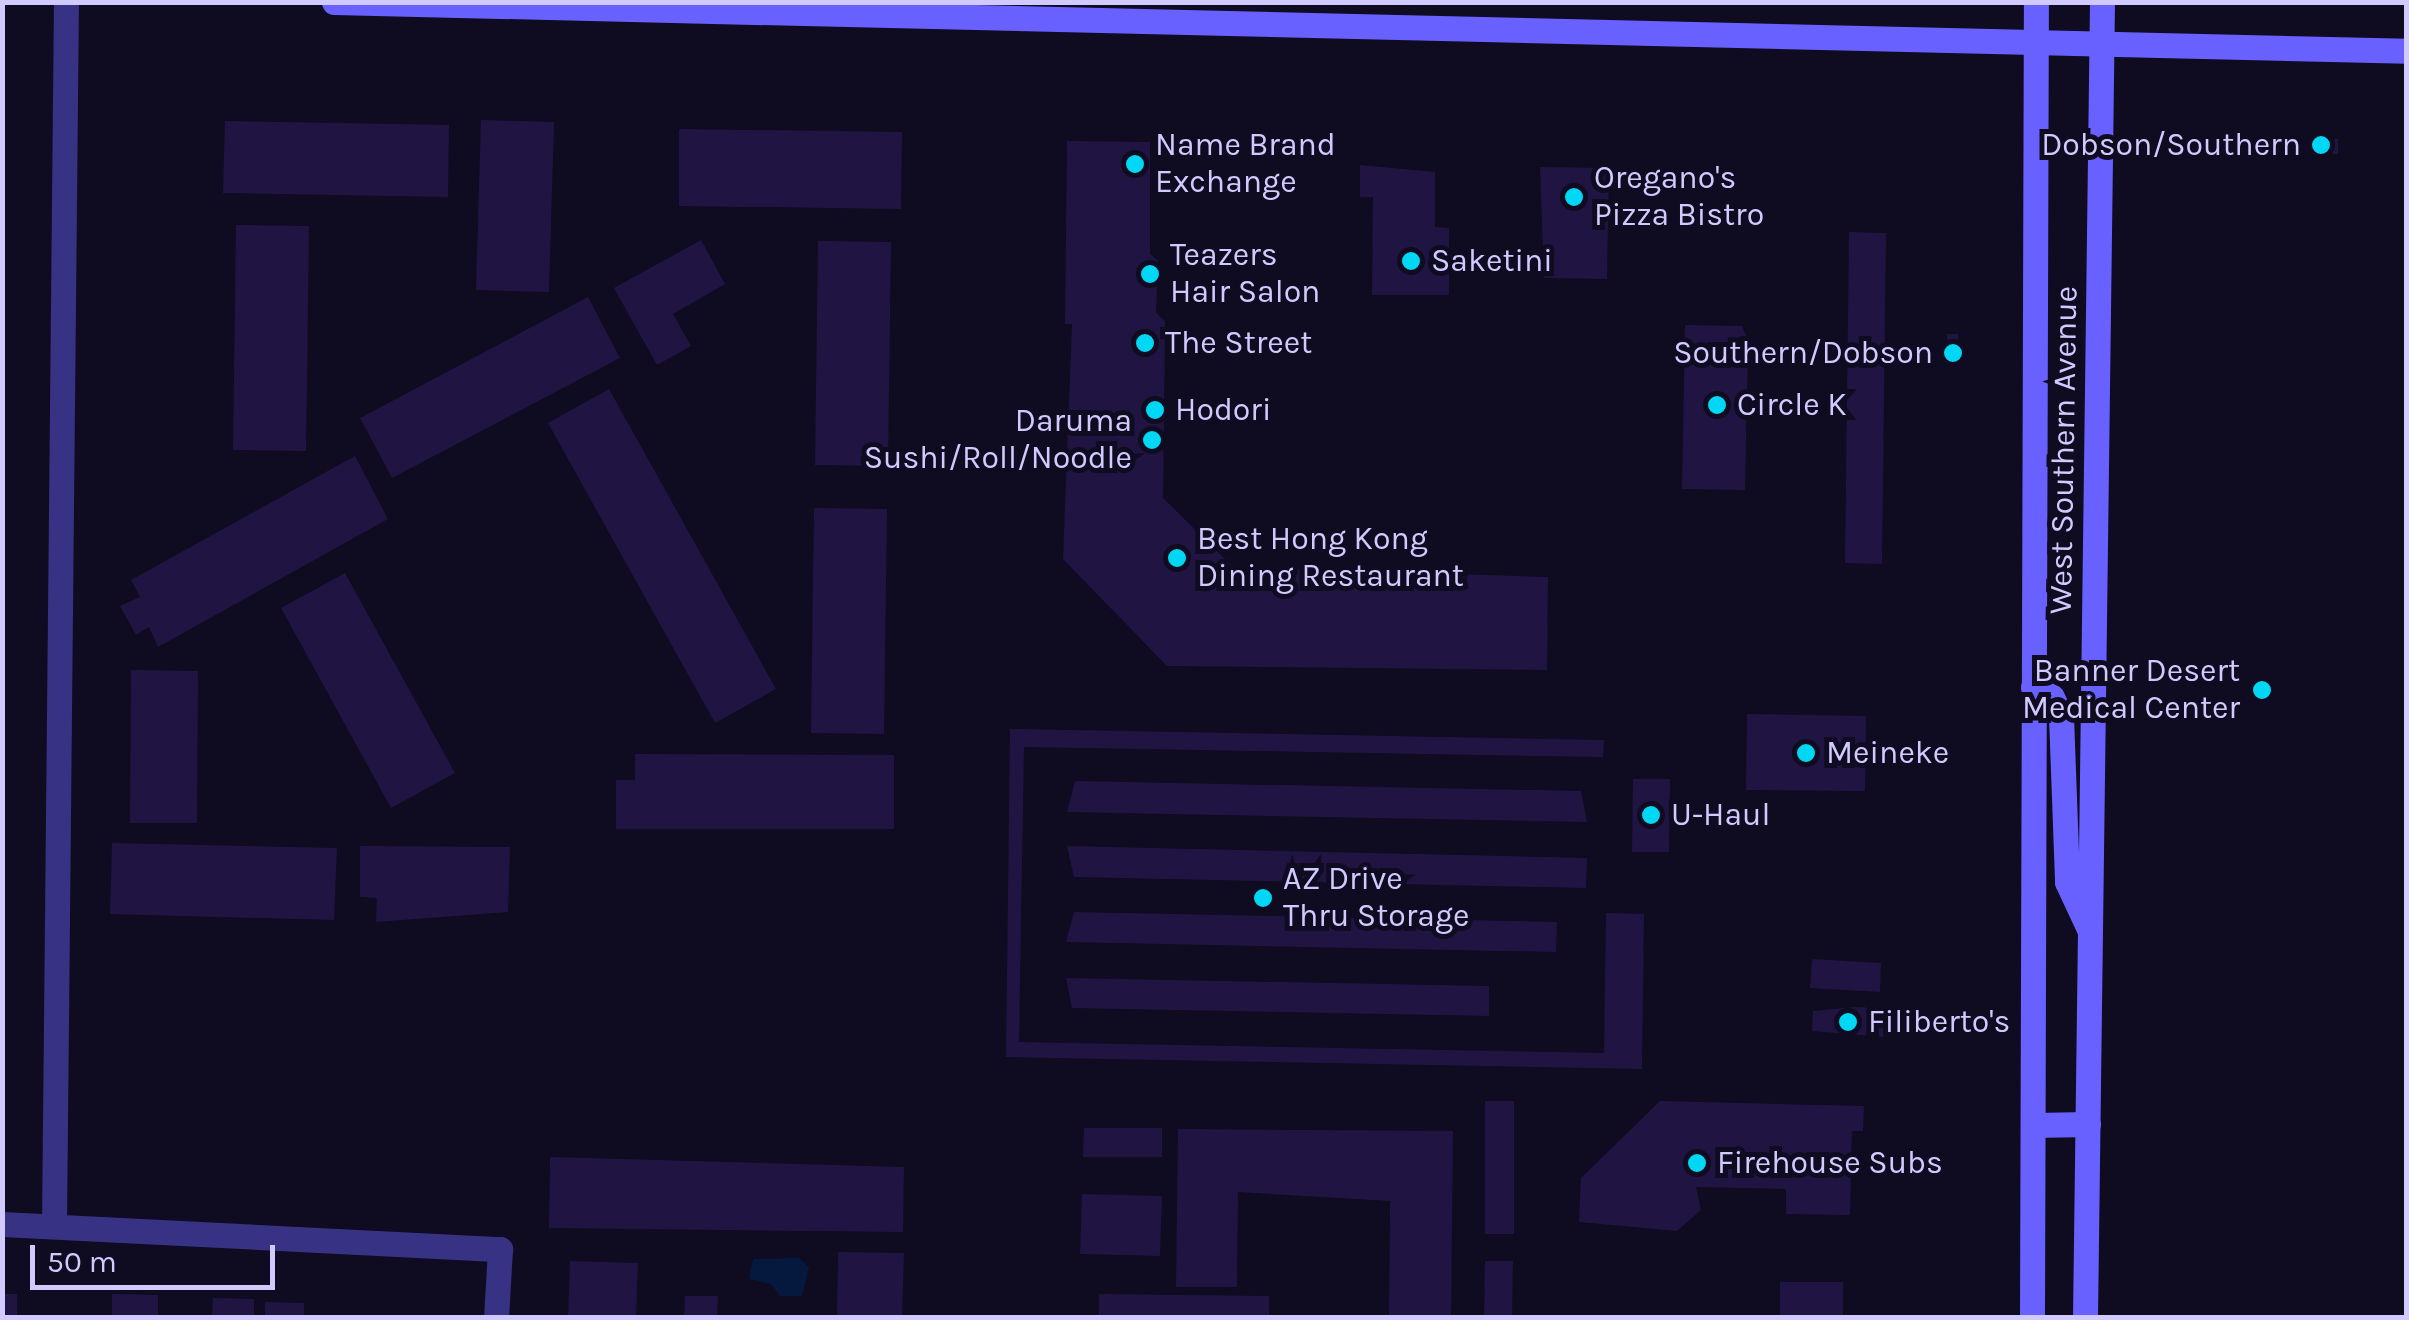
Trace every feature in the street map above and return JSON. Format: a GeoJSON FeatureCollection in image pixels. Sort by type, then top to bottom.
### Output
{"type":"FeatureCollection","features":[{"type":"Feature","properties":{"kind":"main road"},"geometry":{"type":"LineString","coordinates":[[334,2],[1048,10],[2036,43],[2406,51]]}},
{"type":"Feature","properties":{"kind":"main road","name":"West Southern Avenue"},"geometry":{"type":"LineString","coordinates":[[2032,1318],[2036,2]]}},
{"type":"Feature","properties":{"kind":"main road","name":"West Southern Avenue"},"geometry":{"type":"LineString","coordinates":[[2085,1318],[2093,938],[2102,2]]}},
{"type":"Feature","properties":{"kind":"main road"},"geometry":{"type":"LineString","coordinates":[[2033,687],[2052,697],[2061,716],[2067,882],[2093,938]]}},
{"type":"Feature","properties":{"kind":"main road"},"geometry":{"type":"LineString","coordinates":[[2033,1125],[2088,1124]]}},
{"type":"Feature","properties":{"kind":"street"},"geometry":{"type":"LineString","coordinates":[[54,1225],[66,2]]}},
{"type":"Feature","properties":{"kind":"street"},"geometry":{"type":"LineString","coordinates":[[2,1224],[500,1248],[496,1318]]}},
{"type":"Feature","properties":{"kind":"water"},"geometry":{"type":"Polygon","coordinates":[[[799,1258],[809,1267],[802,1296],[780,1296],[771,1284],[749,1279],[753,1259],[799,1258]]]}},
{"type":"Feature","properties":{"kind":"building"},"geometry":{"type":"Polygon","coordinates":[[[481,120],[554,122],[549,292],[476,290],[481,120]]]}},
{"type":"Feature","properties":{"kind":"building"},"geometry":{"type":"Polygon","coordinates":[[[225,121],[449,125],[448,197],[223,193],[225,121]]]}},
{"type":"Feature","properties":{"kind":"building"},"geometry":{"type":"Polygon","coordinates":[[[679,129],[902,132],[901,209],[679,206],[679,129]]]}},
{"type":"Feature","properties":{"kind":"building"},"geometry":{"type":"Polygon","coordinates":[[[2309,139],[2338,139],[2338,154],[2310,154],[2309,139]]]}},
{"type":"Feature","properties":{"kind":"building"},"geometry":{"type":"Polygon","coordinates":[[[1067,141],[1150,142],[1150,254],[1158,261],[1156,313],[1165,321],[1163,498],[1233,567],[1548,577],[1547,670],[1167,666],[1063,559],[1072,324],[1065,324],[1067,141]]]}},
{"type":"Feature","properties":{"kind":"building","name":"Saketini"},"geometry":{"type":"Polygon","coordinates":[[[1360,165],[1435,172],[1435,227],[1449,228],[1449,295],[1372,295],[1373,197],[1360,197],[1360,165]]]}},
{"type":"Feature","properties":{"kind":"building","name":"Oregano's Pizza Bistro"},"geometry":{"type":"Polygon","coordinates":[[[1540,167],[1609,168],[1607,279],[1544,278],[1540,167]]]}},
{"type":"Feature","properties":{"kind":"building"},"geometry":{"type":"Polygon","coordinates":[[[236,225],[309,226],[306,451],[233,450],[236,225]]]}},
{"type":"Feature","properties":{"kind":"building","name":"Circle K"},"geometry":{"type":"Polygon","coordinates":[[[1849,232],[1886,233],[1882,564],[1845,563],[1849,232]]]}},
{"type":"Feature","properties":{"kind":"building"},"geometry":{"type":"Polygon","coordinates":[[[701,240],[725,284],[673,314],[691,346],[657,365],[614,288],[701,240]]]}},
{"type":"Feature","properties":{"kind":"building"},"geometry":{"type":"Polygon","coordinates":[[[818,241],[891,242],[888,466],[815,465],[818,241]]]}},
{"type":"Feature","properties":{"kind":"building"},"geometry":{"type":"Polygon","coordinates":[[[588,297],[620,358],[392,478],[360,418],[588,297]]]}},
{"type":"Feature","properties":{"kind":"building","name":"Circle K"},"geometry":{"type":"Polygon","coordinates":[[[1685,325],[1742,326],[1748,340],[1745,490],[1682,489],[1685,325]]]}},
{"type":"Feature","properties":{"kind":"building"},"geometry":{"type":"Polygon","coordinates":[[[1947,334],[1958,334],[1958,360],[1948,359],[1947,334]]]}},
{"type":"Feature","properties":{"kind":"building"},"geometry":{"type":"Polygon","coordinates":[[[609,389],[776,689],[715,723],[548,423],[609,389]]]}},
{"type":"Feature","properties":{"kind":"building"},"geometry":{"type":"Polygon","coordinates":[[[355,456],[388,519],[158,647],[149,627],[136,635],[120,606],[140,597],[131,580],[355,456]]]}},
{"type":"Feature","properties":{"kind":"building"},"geometry":{"type":"Polygon","coordinates":[[[814,508],[887,509],[884,734],[811,733],[814,508]]]}},
{"type":"Feature","properties":{"kind":"building"},"geometry":{"type":"Polygon","coordinates":[[[345,573],[455,773],[391,808],[281,608],[345,573]]]}},
{"type":"Feature","properties":{"kind":"building"},"geometry":{"type":"Polygon","coordinates":[[[131,670],[198,671],[197,823],[130,823],[131,670]]]}},
{"type":"Feature","properties":{"kind":"building","name":"Meineke"},"geometry":{"type":"Polygon","coordinates":[[[1747,714],[1866,716],[1865,791],[1746,790],[1747,714]]]}},
{"type":"Feature","properties":{"kind":"building"},"geometry":{"type":"Polygon","coordinates":[[[1010,729],[1604,740],[1603,757],[1024,747],[1019,1042],[1604,1053],[1606,913],[1644,914],[1642,1069],[1006,1057],[1010,729]]]}},
{"type":"Feature","properties":{"kind":"building"},"geometry":{"type":"Polygon","coordinates":[[[635,754],[894,755],[894,829],[616,829],[616,780],[635,780],[635,754]]]}},
{"type":"Feature","properties":{"kind":"building","name":"U-Haul"},"geometry":{"type":"Polygon","coordinates":[[[1633,779],[1670,779],[1669,852],[1632,852],[1633,779]]]}},
{"type":"Feature","properties":{"kind":"building"},"geometry":{"type":"Polygon","coordinates":[[[1075,781],[1581,791],[1587,822],[1067,812],[1075,781]]]}},
{"type":"Feature","properties":{"kind":"building"},"geometry":{"type":"Polygon","coordinates":[[[112,843],[337,848],[334,920],[110,914],[112,843]]]}},
{"type":"Feature","properties":{"kind":"building"},"geometry":{"type":"Polygon","coordinates":[[[360,846],[510,847],[508,912],[376,922],[377,898],[360,897],[360,846]]]}},
{"type":"Feature","properties":{"kind":"building"},"geometry":{"type":"Polygon","coordinates":[[[1067,846],[1587,858],[1586,888],[1074,877],[1067,846]]]}},
{"type":"Feature","properties":{"kind":"building"},"geometry":{"type":"Polygon","coordinates":[[[1074,912],[1557,922],[1556,952],[1066,942],[1074,912]]]}},
{"type":"Feature","properties":{"kind":"building"},"geometry":{"type":"Polygon","coordinates":[[[1812,959],[1881,963],[1880,992],[1810,988],[1812,959]]]}},
{"type":"Feature","properties":{"kind":"building"},"geometry":{"type":"Polygon","coordinates":[[[1066,978],[1489,986],[1489,1016],[1072,1008],[1066,978]]]}},
{"type":"Feature","properties":{"kind":"building","name":"Filiberto's"},"geometry":{"type":"Polygon","coordinates":[[[1884,1008],[1884,1037],[1812,1031],[1813,1011],[1884,1008]]]}},
{"type":"Feature","properties":{"kind":"building"},"geometry":{"type":"Polygon","coordinates":[[[1485,1101],[1514,1101],[1514,1234],[1485,1234],[1485,1101]]]}},
{"type":"Feature","properties":{"kind":"building"},"geometry":{"type":"Polygon","coordinates":[[[1660,1101],[1864,1106],[1863,1131],[1852,1131],[1850,1215],[1786,1214],[1786,1189],[1696,1187],[1701,1210],[1677,1231],[1579,1222],[1581,1178],[1660,1101]]]}},
{"type":"Feature","properties":{"kind":"building"},"geometry":{"type":"Polygon","coordinates":[[[1084,1128],[1162,1128],[1162,1157],[1083,1157],[1084,1128]]]}},
{"type":"Feature","properties":{"kind":"building"},"geometry":{"type":"Polygon","coordinates":[[[1178,1129],[1453,1131],[1451,1318],[1389,1318],[1390,1201],[1238,1192],[1237,1287],[1176,1287],[1178,1129]]]}},
{"type":"Feature","properties":{"kind":"building"},"geometry":{"type":"Polygon","coordinates":[[[550,1157],[904,1167],[903,1232],[549,1228],[550,1157]]]}},
{"type":"Feature","properties":{"kind":"building"},"geometry":{"type":"Polygon","coordinates":[[[1082,1194],[1162,1196],[1160,1256],[1080,1254],[1082,1194]]]}},
{"type":"Feature","properties":{"kind":"building"},"geometry":{"type":"Polygon","coordinates":[[[838,1252],[904,1253],[902,1318],[837,1318],[838,1252]]]}},
{"type":"Feature","properties":{"kind":"building"},"geometry":{"type":"Polygon","coordinates":[[[570,1261],[638,1263],[636,1318],[568,1318],[570,1261]]]}},
{"type":"Feature","properties":{"kind":"building"},"geometry":{"type":"Polygon","coordinates":[[[1485,1261],[1513,1261],[1512,1318],[1484,1318],[1485,1261]]]}},
{"type":"Feature","properties":{"kind":"building"},"geometry":{"type":"Polygon","coordinates":[[[1780,1282],[1843,1282],[1843,1318],[1780,1318],[1780,1282]]]}},
{"type":"Feature","properties":{"kind":"building"},"geometry":{"type":"Polygon","coordinates":[[[2,1294],[17,1294],[17,1318],[2,1318],[2,1294]]]}},
{"type":"Feature","properties":{"kind":"building"},"geometry":{"type":"Polygon","coordinates":[[[112,1294],[158,1295],[158,1318],[112,1318],[112,1294]]]}},
{"type":"Feature","properties":{"kind":"building"},"geometry":{"type":"Polygon","coordinates":[[[1099,1294],[1269,1296],[1269,1318],[1099,1318],[1099,1294]]]}},
{"type":"Feature","properties":{"kind":"building"},"geometry":{"type":"Polygon","coordinates":[[[685,1296],[718,1296],[717,1318],[684,1318],[685,1296]]]}},
{"type":"Feature","properties":{"kind":"building"},"geometry":{"type":"Polygon","coordinates":[[[213,1298],[254,1299],[254,1318],[212,1318],[213,1298]]]}},
{"type":"Feature","properties":{"kind":"building"},"geometry":{"type":"Polygon","coordinates":[[[265,1302],[304,1303],[304,1318],[265,1318],[265,1302]]]}},
{"type":"Feature","properties":{"kind":"place","name":"Dobson/Southern"},"geometry":{"type":"Point","coordinates":[2321,145]}},
{"type":"Feature","properties":{"kind":"place","name":"Name Brand Exchange"},"geometry":{"type":"Point","coordinates":[1135,164]}},
{"type":"Feature","properties":{"kind":"place","name":"Oregano's Pizza Bistro"},"geometry":{"type":"Point","coordinates":[1574,197]}},
{"type":"Feature","properties":{"kind":"place","name":"Saketini"},"geometry":{"type":"Point","coordinates":[1411,261]}},
{"type":"Feature","properties":{"kind":"place","name":"Teazers Hair Salon"},"geometry":{"type":"Point","coordinates":[1150,274]}},
{"type":"Feature","properties":{"kind":"place","name":"The Street"},"geometry":{"type":"Point","coordinates":[1145,343]}},
{"type":"Feature","properties":{"kind":"place","name":"Southern/Dobson"},"geometry":{"type":"Point","coordinates":[1953,353]}},
{"type":"Feature","properties":{"kind":"place","name":"Circle K"},"geometry":{"type":"Point","coordinates":[1717,405]}},
{"type":"Feature","properties":{"kind":"place","name":"Hodori"},"geometry":{"type":"Point","coordinates":[1155,410]}},
{"type":"Feature","properties":{"kind":"place","name":"Daruma Sushi/Roll/Noodle"},"geometry":{"type":"Point","coordinates":[1152,440]}},
{"type":"Feature","properties":{"kind":"place","name":"Best Hong Kong Dining Restaurant"},"geometry":{"type":"Point","coordinates":[1177,558]}},
{"type":"Feature","properties":{"kind":"place","name":"Banner Desert Medical Center"},"geometry":{"type":"Point","coordinates":[2262,690]}},
{"type":"Feature","properties":{"kind":"place","name":"Meineke"},"geometry":{"type":"Point","coordinates":[1806,753]}},
{"type":"Feature","properties":{"kind":"place","name":"U-Haul"},"geometry":{"type":"Point","coordinates":[1651,815]}},
{"type":"Feature","properties":{"kind":"place","name":"AZ Drive Thru Storage"},"geometry":{"type":"Point","coordinates":[1263,898]}},
{"type":"Feature","properties":{"kind":"place","name":"Filiberto's"},"geometry":{"type":"Point","coordinates":[1848,1022]}},
{"type":"Feature","properties":{"kind":"place","name":"Firehouse Subs"},"geometry":{"type":"Point","coordinates":[1697,1163]}}]}
